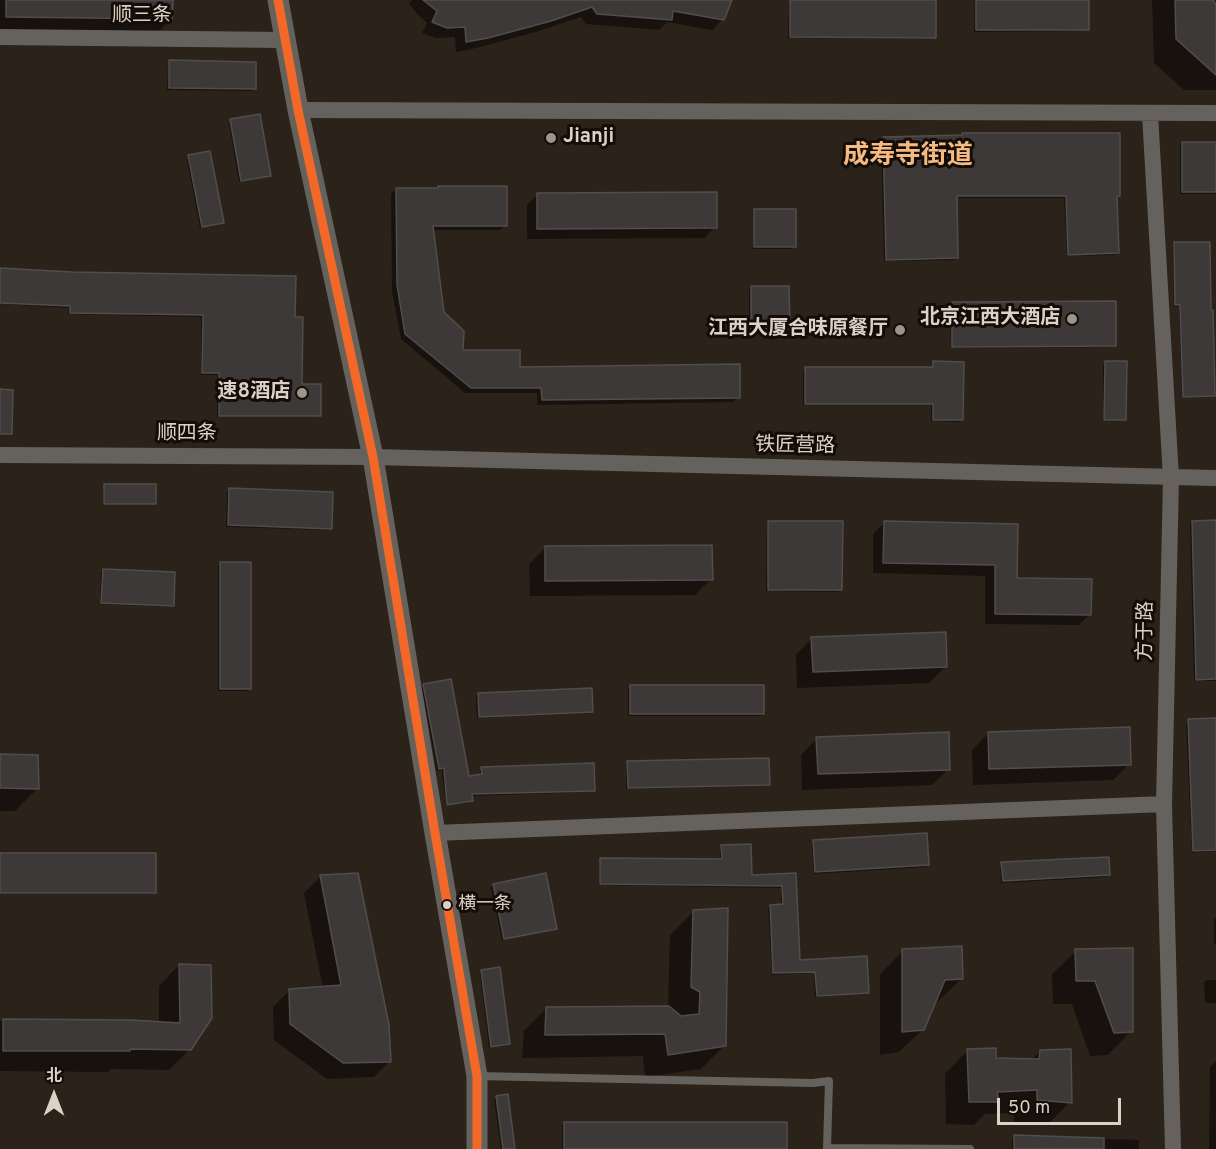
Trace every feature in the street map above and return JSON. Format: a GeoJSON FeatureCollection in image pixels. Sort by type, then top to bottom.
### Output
{"type":"FeatureCollection","features":[{"type":"Feature","properties":{"kind":"street"},"geometry":{"type":"LineString","coordinates":[[278,0],[298,110],[373,457],[477,1076],[477,1149]]}},
{"type":"Feature","properties":{"kind":"street","name":"顺三条"},"geometry":{"type":"LineString","coordinates":[[0,37],[284,40]]}},
{"type":"Feature","properties":{"kind":"street"},"geometry":{"type":"LineString","coordinates":[[298,110],[1216,113]]}},
{"type":"Feature","properties":{"kind":"street","name":"方于路"},"geometry":{"type":"LineString","coordinates":[[1150,114],[1171,478],[1164,804],[1173,1149]]}},
{"type":"Feature","properties":{"kind":"street","name":"顺四条"},"geometry":{"type":"LineString","coordinates":[[0,455],[373,457]]}},
{"type":"Feature","properties":{"kind":"street","name":"铁匠营路"},"geometry":{"type":"LineString","coordinates":[[373,457],[1216,478]]}},
{"type":"Feature","properties":{"kind":"street"},"geometry":{"type":"LineString","coordinates":[[435,833],[1164,804]]}},
{"type":"Feature","properties":{"kind":"lane"},"geometry":{"type":"LineString","coordinates":[[477,1076],[813,1083],[829,1081],[827,1148],[970,1149]]}},
{"type":"Feature","properties":{"kind":"building"},"geometry":{"type":"Polygon","coordinates":[[[6,0],[173,0],[172,19],[6,17],[6,0]]]}},
{"type":"Feature","properties":{"kind":"building"},"geometry":{"type":"Polygon","coordinates":[[[423,0],[732,0],[724,20],[673,11],[672,20],[597,14],[592,7],[551,21],[466,42],[465,27],[447,28],[432,22],[437,11],[423,0]]]}},
{"type":"Feature","properties":{"kind":"building"},"geometry":{"type":"Polygon","coordinates":[[[790,0],[936,0],[936,38],[790,37],[790,0]]]}},
{"type":"Feature","properties":{"kind":"building"},"geometry":{"type":"Polygon","coordinates":[[[976,0],[1089,0],[1089,30],[976,30],[976,0]]]}},
{"type":"Feature","properties":{"kind":"building"},"geometry":{"type":"Polygon","coordinates":[[[1175,0],[1213,0],[1216,5],[1216,75],[1176,39],[1175,0]]]}},
{"type":"Feature","properties":{"kind":"building"},"geometry":{"type":"Polygon","coordinates":[[[169,60],[256,62],[256,89],[169,88],[169,60]]]}},
{"type":"Feature","properties":{"kind":"building"},"geometry":{"type":"Polygon","coordinates":[[[260,114],[271,176],[241,181],[230,119],[260,114]]]}},
{"type":"Feature","properties":{"kind":"building"},"geometry":{"type":"Polygon","coordinates":[[[962,133],[1120,133],[1120,196],[1117,196],[1119,253],[1068,255],[1066,196],[957,196],[958,258],[886,260],[883,137],[962,135],[962,133]]]}},
{"type":"Feature","properties":{"kind":"building"},"geometry":{"type":"Polygon","coordinates":[[[1182,142],[1216,142],[1216,192],[1182,192],[1182,142]]]}},
{"type":"Feature","properties":{"kind":"building"},"geometry":{"type":"Polygon","coordinates":[[[210,151],[224,223],[202,227],[188,155],[210,151]]]}},
{"type":"Feature","properties":{"kind":"building"},"geometry":{"type":"Polygon","coordinates":[[[438,186],[507,186],[507,226],[433,226],[444,312],[464,331],[463,350],[520,350],[520,367],[740,364],[740,398],[542,400],[541,388],[471,388],[405,334],[397,285],[396,188],[438,188],[438,186]]]}},
{"type":"Feature","properties":{"kind":"building"},"geometry":{"type":"Polygon","coordinates":[[[717,192],[717,228],[537,229],[537,193],[717,192]]]}},
{"type":"Feature","properties":{"kind":"building"},"geometry":{"type":"Polygon","coordinates":[[[754,209],[796,209],[796,247],[754,247],[754,209]]]}},
{"type":"Feature","properties":{"kind":"building"},"geometry":{"type":"Polygon","coordinates":[[[1174,242],[1210,242],[1215,396],[1183,397],[1180,305],[1175,305],[1174,242]]]}},
{"type":"Feature","properties":{"kind":"building"},"geometry":{"type":"Polygon","coordinates":[[[0,268],[72,272],[296,276],[295,317],[303,317],[302,384],[321,384],[321,416],[219,416],[219,373],[202,373],[203,315],[70,313],[70,306],[0,303],[0,268]]]}},
{"type":"Feature","properties":{"kind":"building"},"geometry":{"type":"Polygon","coordinates":[[[751,286],[789,286],[790,329],[751,329],[751,286]]]}},
{"type":"Feature","properties":{"kind":"building"},"geometry":{"type":"Polygon","coordinates":[[[1116,301],[1116,346],[952,347],[952,302],[1116,301]]]}},
{"type":"Feature","properties":{"kind":"building"},"geometry":{"type":"Polygon","coordinates":[[[933,361],[964,362],[963,420],[933,420],[933,404],[805,404],[805,367],[933,367],[933,361]]]}},
{"type":"Feature","properties":{"kind":"building"},"geometry":{"type":"Polygon","coordinates":[[[1105,361],[1127,361],[1126,420],[1104,420],[1105,361]]]}},
{"type":"Feature","properties":{"kind":"building"},"geometry":{"type":"Polygon","coordinates":[[[0,389],[13,390],[12,434],[0,434],[0,389]]]}},
{"type":"Feature","properties":{"kind":"building"},"geometry":{"type":"Polygon","coordinates":[[[104,484],[156,484],[156,504],[104,504],[104,484]]]}},
{"type":"Feature","properties":{"kind":"building"},"geometry":{"type":"Polygon","coordinates":[[[229,488],[333,492],[332,529],[228,525],[229,488]]]}},
{"type":"Feature","properties":{"kind":"building"},"geometry":{"type":"Polygon","coordinates":[[[1216,520],[1216,679],[1196,680],[1192,521],[1216,520]]]}},
{"type":"Feature","properties":{"kind":"building"},"geometry":{"type":"Polygon","coordinates":[[[768,521],[843,521],[842,590],[768,590],[768,521]]]}},
{"type":"Feature","properties":{"kind":"building"},"geometry":{"type":"Polygon","coordinates":[[[884,521],[1018,524],[1017,578],[1092,579],[1091,615],[995,614],[995,565],[883,563],[884,521]]]}},
{"type":"Feature","properties":{"kind":"building"},"geometry":{"type":"Polygon","coordinates":[[[712,545],[713,580],[545,581],[545,546],[712,545]]]}},
{"type":"Feature","properties":{"kind":"building"},"geometry":{"type":"Polygon","coordinates":[[[220,562],[251,562],[251,689],[220,689],[220,562]]]}},
{"type":"Feature","properties":{"kind":"building"},"geometry":{"type":"Polygon","coordinates":[[[103,569],[175,572],[174,606],[101,603],[103,569]]]}},
{"type":"Feature","properties":{"kind":"building"},"geometry":{"type":"Polygon","coordinates":[[[946,632],[947,667],[813,672],[811,637],[946,632]]]}},
{"type":"Feature","properties":{"kind":"building"},"geometry":{"type":"Polygon","coordinates":[[[451,679],[469,776],[482,774],[481,767],[594,763],[595,791],[472,794],[473,801],[447,805],[444,768],[439,769],[423,684],[451,679]]]}},
{"type":"Feature","properties":{"kind":"building"},"geometry":{"type":"Polygon","coordinates":[[[630,685],[764,685],[764,714],[630,714],[630,685]]]}},
{"type":"Feature","properties":{"kind":"building"},"geometry":{"type":"Polygon","coordinates":[[[592,688],[593,712],[479,717],[478,693],[592,688]]]}},
{"type":"Feature","properties":{"kind":"building"},"geometry":{"type":"Polygon","coordinates":[[[1216,718],[1216,850],[1193,851],[1188,719],[1216,718]]]}},
{"type":"Feature","properties":{"kind":"building"},"geometry":{"type":"Polygon","coordinates":[[[1130,727],[1131,765],[989,769],[988,732],[1130,727]]]}},
{"type":"Feature","properties":{"kind":"building"},"geometry":{"type":"Polygon","coordinates":[[[949,732],[950,770],[818,774],[816,737],[949,732]]]}},
{"type":"Feature","properties":{"kind":"building"},"geometry":{"type":"Polygon","coordinates":[[[0,754],[38,755],[39,789],[0,788],[0,754]]]}},
{"type":"Feature","properties":{"kind":"building"},"geometry":{"type":"Polygon","coordinates":[[[769,758],[770,785],[628,788],[627,761],[769,758]]]}},
{"type":"Feature","properties":{"kind":"building"},"geometry":{"type":"Polygon","coordinates":[[[927,833],[929,865],[815,872],[813,840],[927,833]]]}},
{"type":"Feature","properties":{"kind":"building"},"geometry":{"type":"Polygon","coordinates":[[[751,844],[752,875],[796,873],[800,960],[867,956],[869,993],[817,996],[815,972],[773,973],[770,905],[783,904],[782,886],[600,884],[600,858],[722,859],[721,845],[751,844]]]}},
{"type":"Feature","properties":{"kind":"building"},"geometry":{"type":"Polygon","coordinates":[[[0,853],[156,853],[156,893],[0,893],[0,853]]]}},
{"type":"Feature","properties":{"kind":"building"},"geometry":{"type":"Polygon","coordinates":[[[1109,857],[1110,875],[1003,881],[1001,862],[1109,857]]]}},
{"type":"Feature","properties":{"kind":"building"},"geometry":{"type":"Polygon","coordinates":[[[358,873],[389,1025],[391,1062],[343,1063],[290,1024],[289,989],[341,985],[320,875],[358,873]]]}},
{"type":"Feature","properties":{"kind":"building"},"geometry":{"type":"Polygon","coordinates":[[[546,873],[557,929],[504,939],[493,884],[546,873]]]}},
{"type":"Feature","properties":{"kind":"building"},"geometry":{"type":"Polygon","coordinates":[[[728,908],[726,1046],[668,1055],[665,1034],[545,1035],[546,1007],[669,1006],[681,1016],[699,1014],[700,992],[691,987],[693,910],[728,908]]]}},
{"type":"Feature","properties":{"kind":"building"},"geometry":{"type":"Polygon","coordinates":[[[962,946],[963,979],[945,980],[924,1030],[902,1032],[902,949],[962,946]]]}},
{"type":"Feature","properties":{"kind":"building"},"geometry":{"type":"Polygon","coordinates":[[[1133,948],[1133,1032],[1114,1033],[1095,981],[1076,981],[1075,949],[1133,948]]]}},
{"type":"Feature","properties":{"kind":"building"},"geometry":{"type":"Polygon","coordinates":[[[179,964],[211,965],[212,1018],[191,1050],[3,1051],[3,1019],[131,1020],[180,1023],[179,964]]]}},
{"type":"Feature","properties":{"kind":"building"},"geometry":{"type":"Polygon","coordinates":[[[500,967],[510,1044],[491,1047],[481,970],[500,967]]]}},
{"type":"Feature","properties":{"kind":"building"},"geometry":{"type":"Polygon","coordinates":[[[996,1048],[996,1058],[1039,1059],[1040,1050],[1071,1049],[1072,1103],[1037,1100],[1037,1090],[997,1092],[999,1102],[969,1102],[967,1049],[996,1048]]]}},
{"type":"Feature","properties":{"kind":"building"},"geometry":{"type":"Polygon","coordinates":[[[508,1094],[515,1149],[503,1149],[496,1096],[508,1094]]]}},
{"type":"Feature","properties":{"kind":"building"},"geometry":{"type":"Polygon","coordinates":[[[564,1122],[787,1122],[787,1149],[564,1149],[564,1122]]]}},
{"type":"Feature","properties":{"kind":"building"},"geometry":{"type":"Polygon","coordinates":[[[1014,1135],[1104,1138],[1104,1149],[1014,1149],[1014,1135]]]}},
{"type":"Feature","properties":{"kind":"transit line"},"geometry":{"type":"LineString","coordinates":[[278,0],[298,110],[373,457],[477,1076],[477,1149]]}},
{"type":"Feature","properties":{"kind":"place","name":"Jianji"},"geometry":{"type":"Point","coordinates":[551,138]}},
{"type":"Feature","properties":{"kind":"place","name":"北京江西大酒店"},"geometry":{"type":"Point","coordinates":[1072,319]}},
{"type":"Feature","properties":{"kind":"place","name":"江西大厦合味原餐厅"},"geometry":{"type":"Point","coordinates":[900,330]}},
{"type":"Feature","properties":{"kind":"place","name":"速8酒店"},"geometry":{"type":"Point","coordinates":[302,393]}},
{"type":"Feature","properties":{"kind":"place","name":"横一条"},"geometry":{"type":"Point","coordinates":[447,905]}},
{"type":"Feature","properties":{"kind":"district","name":"成寿寺街道"},"geometry":{"type":"Point","coordinates":[908,158]}}]}
